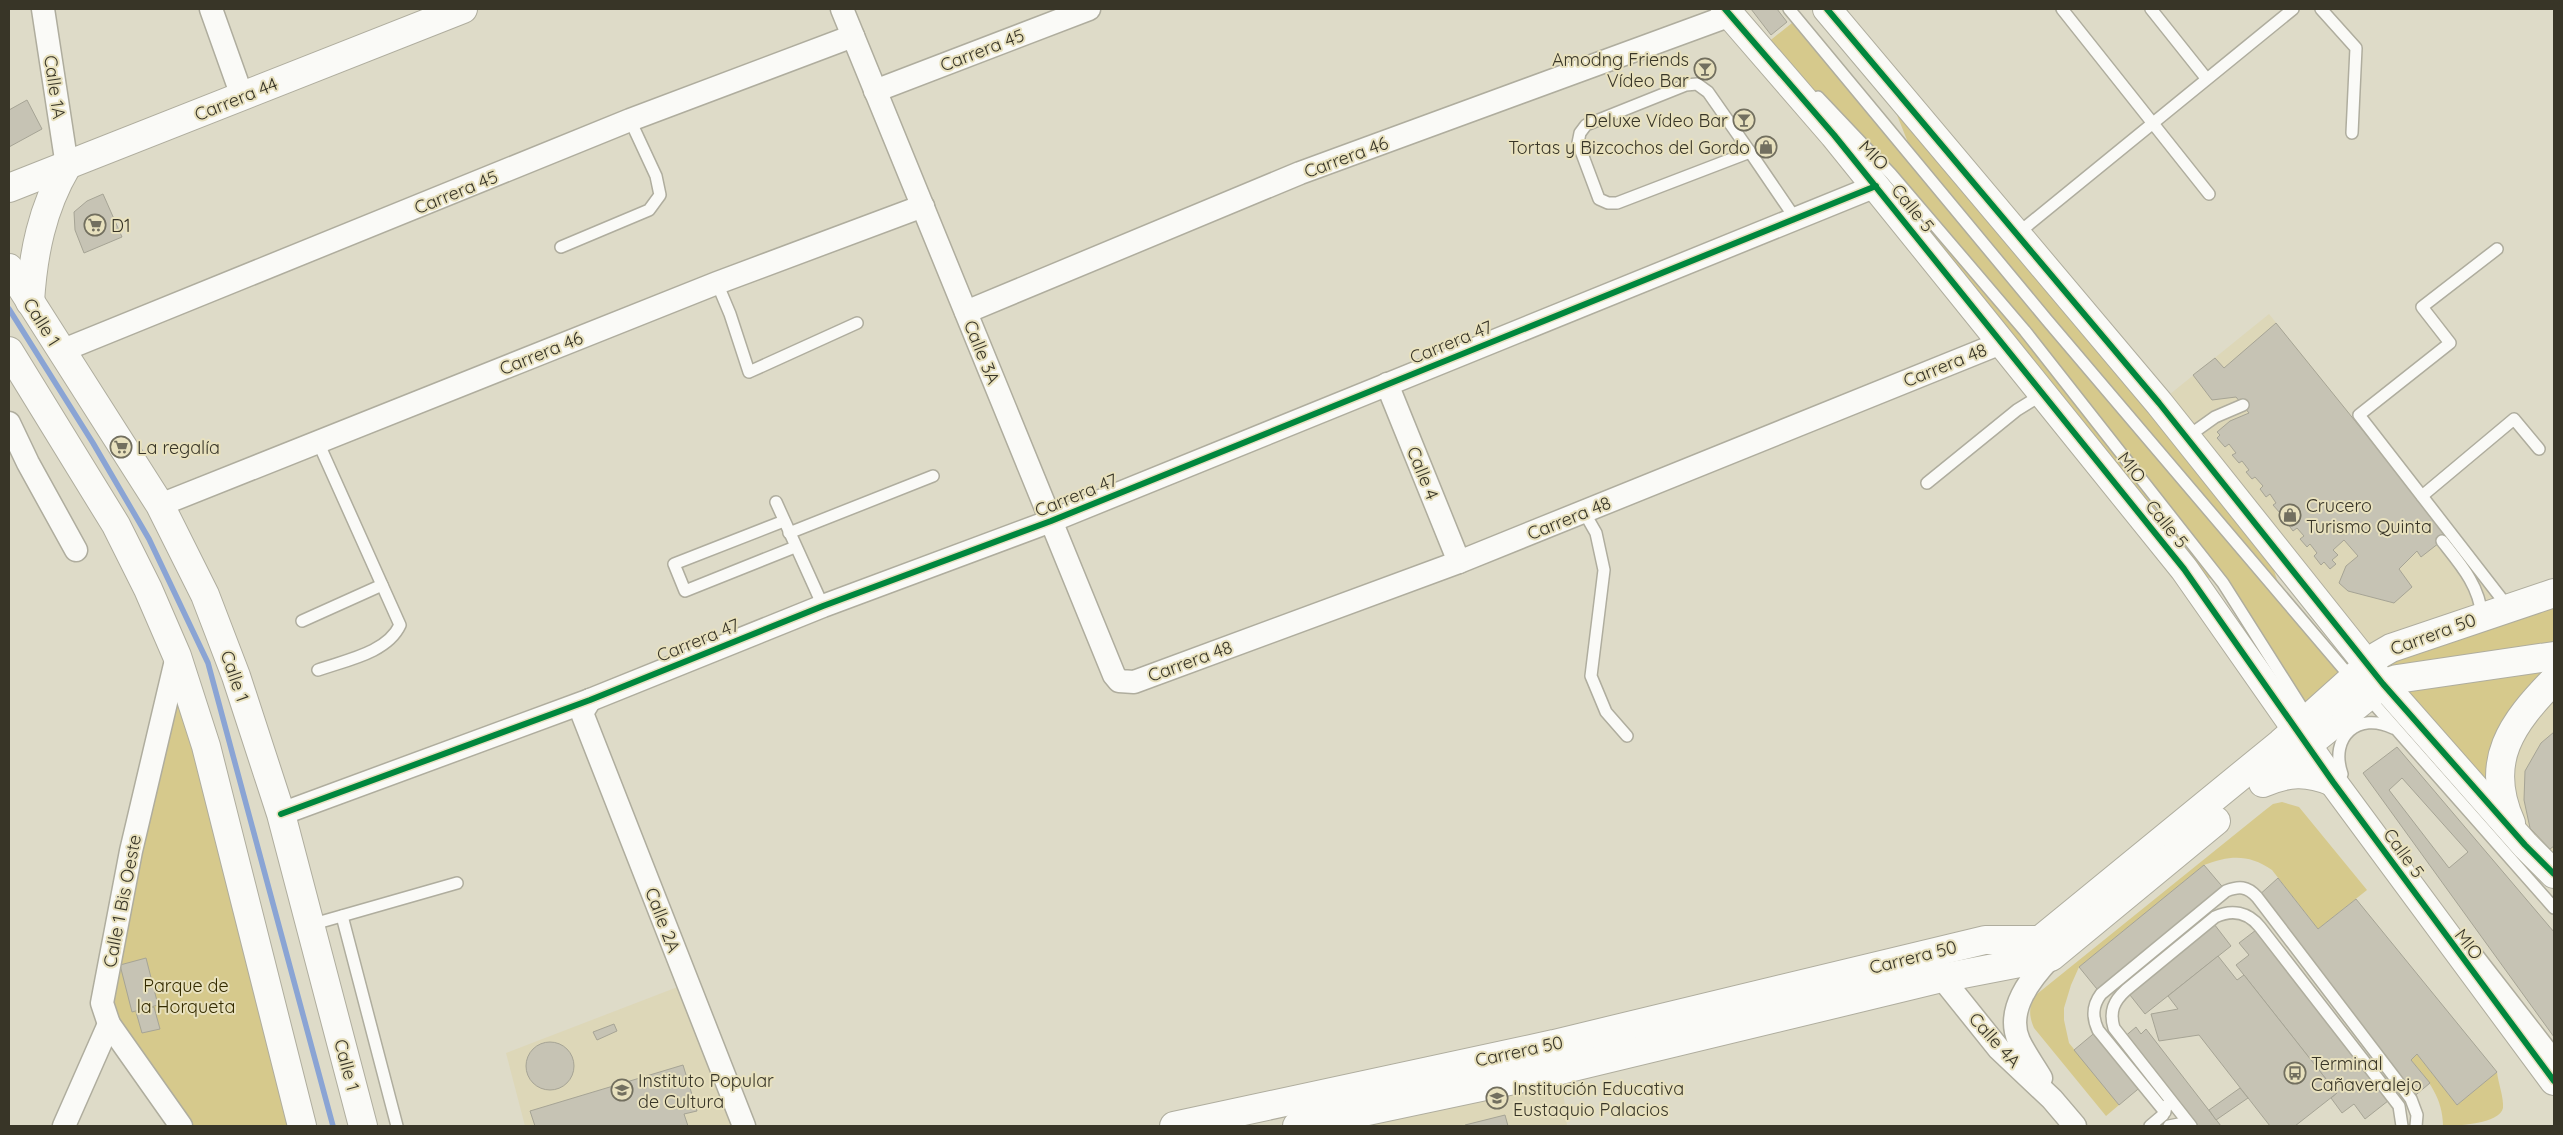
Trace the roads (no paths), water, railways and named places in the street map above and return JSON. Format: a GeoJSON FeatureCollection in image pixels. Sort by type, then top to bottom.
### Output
{"type":"FeatureCollection","features":[{"type":"Feature","properties":{"kind":"main road","name":"Carrera 44"},"geometry":{"type":"LineString","coordinates":[[9,188],[242,96],[417,17],[463,9]]}},
{"type":"Feature","properties":{"kind":"main road"},"geometry":{"type":"LineString","coordinates":[[1827,9],[2186,437],[2367,681],[2554,874]]}},
{"type":"Feature","properties":{"kind":"main road","name":"Calle 5"},"geometry":{"type":"LineString","coordinates":[[1732,11],[1876,186],[2184,569],[2314,738],[2554,1082]]}},
{"type":"Feature","properties":{"kind":"main road"},"geometry":{"type":"LineString","coordinates":[[30,302],[38,237],[53,190],[67,166]]}},
{"type":"Feature","properties":{"kind":"main road","name":"Calle 1"},"geometry":{"type":"LineString","coordinates":[[9,268],[160,505],[205,595],[236,676],[281,814],[363,1126]]}},
{"type":"Feature","properties":{"kind":"main road"},"geometry":{"type":"LineString","coordinates":[[9,351],[116,525],[148,589],[177,656],[206,746],[302,1126]]}},
{"type":"Feature","properties":{"kind":"main road","name":"Carrera 50"},"geometry":{"type":"LineString","coordinates":[[1297,1126],[1561,1070],[1942,978],[2051,957],[2263,783],[2314,738],[2367,681],[2391,648],[2554,593]]}},
{"type":"Feature","properties":{"kind":"main road","name":"Carrera 50"},"geometry":{"type":"LineString","coordinates":[[2367,681],[2397,679],[2554,656]]}},
{"type":"Feature","properties":{"kind":"main road"},"geometry":{"type":"LineString","coordinates":[[2525,845],[2511,823],[2504,804],[2500,784],[2501,757],[2515,724],[2554,680]]}},
{"type":"Feature","properties":{"kind":"main road","name":"Carrera 50"},"geometry":{"type":"LineString","coordinates":[[1174,1126],[1554,1044],[1985,940],[2040,940],[2314,738]]}},
{"type":"Feature","properties":{"kind":"main road"},"geometry":{"type":"LineString","coordinates":[[2263,783],[2280,775],[2297,773],[2341,779]]}},
{"type":"Feature","properties":{"kind":"street","name":"Calle 1A"},"geometry":{"type":"LineString","coordinates":[[44,9],[67,166]]}},
{"type":"Feature","properties":{"kind":"street"},"geometry":{"type":"LineString","coordinates":[[211,9],[242,96]]}},
{"type":"Feature","properties":{"kind":"street","name":"Calle 3A"},"geometry":{"type":"LineString","coordinates":[[842,9],[1114,675],[1119,681],[1134,682]]}},
{"type":"Feature","properties":{"kind":"street","name":"Carrera 45"},"geometry":{"type":"LineString","coordinates":[[875,91],[1089,9]]}},
{"type":"Feature","properties":{"kind":"street","name":"Carrera 46"},"geometry":{"type":"LineString","coordinates":[[966,312],[1300,173],[1732,11]]}},
{"type":"Feature","properties":{"kind":"street","name":"Carrera 45"},"geometry":{"type":"LineString","coordinates":[[61,352],[630,120],[853,36]]}},
{"type":"Feature","properties":{"kind":"street","name":"Carrera 47"},"geometry":{"type":"LineString","coordinates":[[281,814],[580,707],[823,606],[1051,521],[1876,186]]}},
{"type":"Feature","properties":{"kind":"street","name":"Carrera 46"},"geometry":{"type":"LineString","coordinates":[[160,505],[717,282],[923,206]]}},
{"type":"Feature","properties":{"kind":"street","name":"Carrera 48"},"geometry":{"type":"LineString","coordinates":[[1134,682],[1459,562],[2001,343]]}},
{"type":"Feature","properties":{"kind":"street","name":"Calle 4"},"geometry":{"type":"LineString","coordinates":[[1387,384],[1459,562]]}},
{"type":"Feature","properties":{"kind":"street"},"geometry":{"type":"LineString","coordinates":[[9,423],[28,463],[76,550]]}},
{"type":"Feature","properties":{"kind":"street","name":"Calle 1 Bis Oeste"},"geometry":{"type":"LineString","coordinates":[[177,656],[131,851],[102,1003],[110,1024],[181,1126]]}},
{"type":"Feature","properties":{"kind":"street","name":"Calle 2A"},"geometry":{"type":"LineString","coordinates":[[580,707],[744,1126]]}},
{"type":"Feature","properties":{"kind":"street","name":"Calle 4A"},"geometry":{"type":"LineString","coordinates":[[2051,957],[2026,989],[2015,1022],[2018,1040],[2052,1099]]}},
{"type":"Feature","properties":{"kind":"street","name":"Calle 4A"},"geometry":{"type":"LineString","coordinates":[[1942,978],[1999,1049],[2052,1099],[2075,1126]]}},
{"type":"Feature","properties":{"kind":"street"},"geometry":{"type":"LineString","coordinates":[[64,1126],[110,1024]]}},
{"type":"Feature","properties":{"kind":"lane","name":"MIO"},"geometry":{"type":"LineString","coordinates":[[1789,9],[2047,320],[2367,681],[2394,729],[2554,908]]}},
{"type":"Feature","properties":{"kind":"lane"},"geometry":{"type":"LineString","coordinates":[[2062,9],[2209,194]]}},
{"type":"Feature","properties":{"kind":"lane"},"geometry":{"type":"LineString","coordinates":[[2151,9],[2206,78]]}},
{"type":"Feature","properties":{"kind":"lane"},"geometry":{"type":"LineString","coordinates":[[2017,234],[2206,78],[2294,9]]}},
{"type":"Feature","properties":{"kind":"lane"},"geometry":{"type":"LineString","coordinates":[[2321,9],[2356,48],[2352,133]]}},
{"type":"Feature","properties":{"kind":"lane"},"geometry":{"type":"LineString","coordinates":[[1732,11],[1800,77]]}},
{"type":"Feature","properties":{"kind":"lane"},"geometry":{"type":"LineString","coordinates":[[1750,152],[1617,203],[1608,203],[1599,198],[1578,143],[1580,133],[1586,125],[1686,85],[1697,84],[1708,92],[1750,152],[1795,218]]}},
{"type":"Feature","properties":{"kind":"lane","name":"MIO"},"geometry":{"type":"LineString","coordinates":[[1813,91],[1891,174],[2025,330],[2223,583],[2314,738]]}},
{"type":"Feature","properties":{"kind":"lane"},"geometry":{"type":"LineString","coordinates":[[561,247],[649,210],[660,195],[656,176],[630,120]]}},
{"type":"Feature","properties":{"kind":"lane"},"geometry":{"type":"LineString","coordinates":[[2497,249],[2422,307],[2450,343],[2359,416],[2508,607]]}},
{"type":"Feature","properties":{"kind":"lane"},"geometry":{"type":"LineString","coordinates":[[717,282],[730,314],[749,372],[857,323]]}},
{"type":"Feature","properties":{"kind":"lane"},"geometry":{"type":"LineString","coordinates":[[1927,483],[2017,410],[2043,394]]}},
{"type":"Feature","properties":{"kind":"lane"},"geometry":{"type":"LineString","coordinates":[[2186,437],[2215,416],[2243,405]]}},
{"type":"Feature","properties":{"kind":"lane"},"geometry":{"type":"LineString","coordinates":[[2422,496],[2514,419],[2540,449]]}},
{"type":"Feature","properties":{"kind":"lane"},"geometry":{"type":"LineString","coordinates":[[318,442],[400,625],[394,637],[385,645],[318,670]]}},
{"type":"Feature","properties":{"kind":"lane"},"geometry":{"type":"LineString","coordinates":[[789,534],[933,476]]}},
{"type":"Feature","properties":{"kind":"lane"},"geometry":{"type":"LineString","coordinates":[[776,502],[823,606]]}},
{"type":"Feature","properties":{"kind":"lane"},"geometry":{"type":"LineString","coordinates":[[1584,512],[1596,533],[1604,570],[1591,676],[1606,712],[1627,736]]}},
{"type":"Feature","properties":{"kind":"lane"},"geometry":{"type":"LineString","coordinates":[[784,521],[674,564],[686,591],[795,547]]}},
{"type":"Feature","properties":{"kind":"lane"},"geometry":{"type":"LineString","coordinates":[[2442,541],[2467,573],[2476,589],[2480,598],[2482,616]]}},
{"type":"Feature","properties":{"kind":"lane"},"geometry":{"type":"LineString","coordinates":[[302,621],[382,585]]}},
{"type":"Feature","properties":{"kind":"lane"},"geometry":{"type":"LineString","coordinates":[[2341,779],[2338,749],[2343,738],[2352,728],[2366,722],[2381,722],[2394,729]]}},
{"type":"Feature","properties":{"kind":"lane"},"geometry":{"type":"LineString","coordinates":[[2360,798],[2442,909]]}},
{"type":"Feature","properties":{"kind":"lane"},"geometry":{"type":"LineString","coordinates":[[310,925],[457,883]]}},
{"type":"Feature","properties":{"kind":"lane"},"geometry":{"type":"LineString","coordinates":[[2165,1112],[2098,1030],[2094,1018],[2095,1005],[2101,994],[2226,892],[2237,887],[2248,889],[2256,897],[2411,1099],[2417,1115],[2416,1126]]}},
{"type":"Feature","properties":{"kind":"lane"},"geometry":{"type":"LineString","coordinates":[[2191,1126],[2114,1028],[2113,1006],[2126,990],[2215,917],[2231,912],[2240,913],[2255,920],[2399,1106],[2402,1126]]}},
{"type":"Feature","properties":{"kind":"lane"},"geometry":{"type":"LineString","coordinates":[[342,916],[397,1126]]}},
{"type":"Feature","properties":{"kind":"lane","name":"MIO"},"geometry":{"type":"LineString","coordinates":[[2465,938],[2554,1053]]}},
{"type":"Feature","properties":{"kind":"lane"},"geometry":{"type":"LineString","coordinates":[[2150,1126],[2165,1112],[2167,1096]]}},
{"type":"Feature","properties":{"kind":"lane"},"geometry":{"type":"LineString","coordinates":[[2172,1126],[2186,1126]]}},
{"type":"Feature","properties":{"kind":"waterway"},"geometry":{"type":"LineString","coordinates":[[9,309],[93,443],[149,539],[208,663],[333,1126]]}},
{"type":"Feature","properties":{"kind":"place","name":"Amodng Friends Vídeo Bar"},"geometry":{"type":"Point","coordinates":[1705,69]}},
{"type":"Feature","properties":{"kind":"place","name":"Deluxe Vídeo Bar"},"geometry":{"type":"Point","coordinates":[1744,120]}},
{"type":"Feature","properties":{"kind":"place","name":"Tortas y Bizcochos del Gordo"},"geometry":{"type":"Point","coordinates":[1766,147]}},
{"type":"Feature","properties":{"kind":"place","name":"D1"},"geometry":{"type":"Point","coordinates":[95,225]}},
{"type":"Feature","properties":{"kind":"place","name":"La regalía"},"geometry":{"type":"Point","coordinates":[121,447]}},
{"type":"Feature","properties":{"kind":"place","name":"Crucero Turismo Quinta"},"geometry":{"type":"Point","coordinates":[2290,515]}},
{"type":"Feature","properties":{"kind":"place","name":"Terminal Cañaveralejo"},"geometry":{"type":"Point","coordinates":[2295,1073]}},
{"type":"Feature","properties":{"kind":"place","name":"Instituto Popular de Cultura"},"geometry":{"type":"Point","coordinates":[622,1090]}},
{"type":"Feature","properties":{"kind":"place","name":"Institución Educativa Eustaquio Palacios"},"geometry":{"type":"Point","coordinates":[1497,1098]}},
{"type":"Feature","properties":{"kind":"park label","name":"Parque de la Horqueta"},"geometry":{"type":"Point","coordinates":[186,995]}}]}
